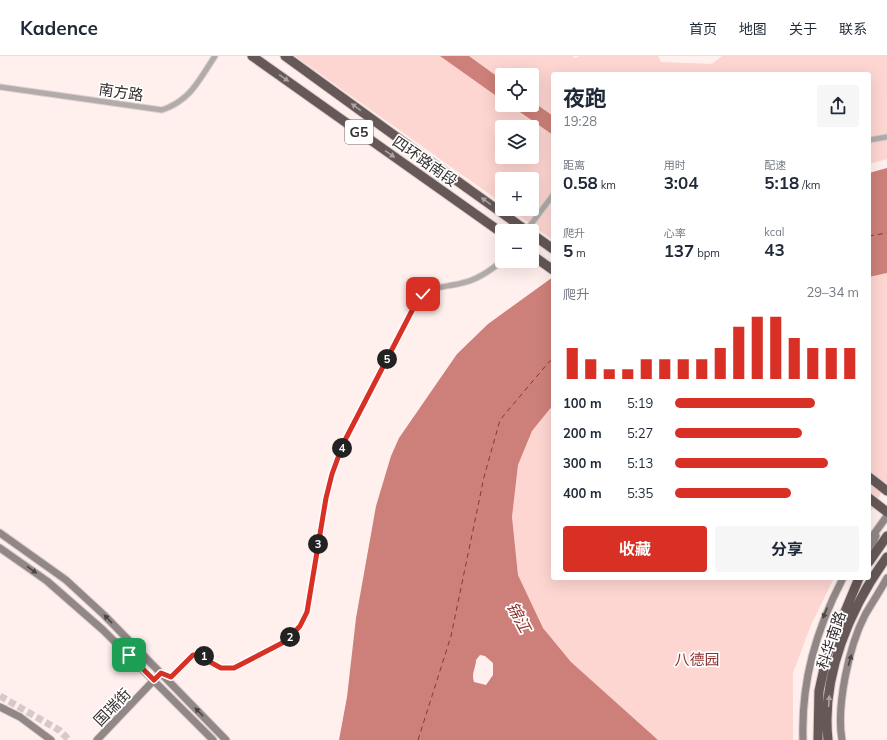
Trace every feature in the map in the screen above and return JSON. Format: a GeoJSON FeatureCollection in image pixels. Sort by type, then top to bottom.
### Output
{"type":"FeatureCollection","features":[{"type":"Feature","properties":{"kind":"highway","name":"四环路南段"},"geometry":{"type":"LineString","coordinates":[[252,56],[495,228]]}},
{"type":"Feature","properties":{"kind":"highway","name":"四环路南段"},"geometry":{"type":"LineString","coordinates":[[285,56],[517,224]]}},
{"type":"Feature","properties":{"kind":"highway"},"geometry":{"type":"LineString","coordinates":[[539,239],[551,248]]}},
{"type":"Feature","properties":{"kind":"highway"},"geometry":{"type":"LineString","coordinates":[[539,260],[551,269]]}},
{"type":"Feature","properties":{"kind":"highway"},"geometry":{"type":"LineString","coordinates":[[871,479],[887,491]]}},
{"type":"Feature","properties":{"kind":"highway"},"geometry":{"type":"LineString","coordinates":[[871,500],[887,512]]}},
{"type":"Feature","properties":{"kind":"highway"},"geometry":{"type":"LineString","coordinates":[[871,559],[887,536]]}},
{"type":"Feature","properties":{"kind":"highway","name":"科华南路"},"geometry":{"type":"LineString","coordinates":[[828,740],[827,729],[830,690],[837,656],[868,585],[887,556]]}},
{"type":"Feature","properties":{"kind":"highway","name":"科华南路"},"geometry":{"type":"LineString","coordinates":[[818,740],[819,691],[826,655],[858,580]]}},
{"type":"Feature","properties":{"kind":"street","name":"南方路"},"geometry":{"type":"LineString","coordinates":[[0,87],[162,110],[177,105],[190,93],[215,56]]}},
{"type":"Feature","properties":{"kind":"street"},"geometry":{"type":"LineString","coordinates":[[871,140],[887,137]]}},
{"type":"Feature","properties":{"kind":"street"},"geometry":{"type":"LineString","coordinates":[[532,224],[551,198]]}},
{"type":"Feature","properties":{"kind":"street"},"geometry":{"type":"LineString","coordinates":[[161,673],[171,677],[193,655],[202,655],[210,662],[221,668],[234,668],[286,641],[300,626],[307,612],[326,498],[332,474],[343,444],[417,301],[423,294],[431,289],[461,284],[485,274],[495,266]]}},
{"type":"Feature","properties":{"kind":"street"},"geometry":{"type":"LineString","coordinates":[[871,538],[887,516]]}},
{"type":"Feature","properties":{"kind":"street"},"geometry":{"type":"LineString","coordinates":[[871,548],[880,526]]}},
{"type":"Feature","properties":{"kind":"street"},"geometry":{"type":"LineString","coordinates":[[0,533],[66,580],[104,614],[226,740]]}},
{"type":"Feature","properties":{"kind":"street"},"geometry":{"type":"LineString","coordinates":[[0,548],[58,591],[103,630],[212,740]]}},
{"type":"Feature","properties":{"kind":"street"},"geometry":{"type":"LineString","coordinates":[[842,740],[840,731],[842,693],[849,660],[865,617],[887,578]]}},
{"type":"Feature","properties":{"kind":"street"},"geometry":{"type":"LineString","coordinates":[[803,740],[802,717],[805,682],[813,648],[828,607],[842,580]]}},
{"type":"Feature","properties":{"kind":"street","name":"国瑞街"},"geometry":{"type":"LineString","coordinates":[[97,740],[161,673]]}},
{"type":"Feature","properties":{"kind":"street"},"geometry":{"type":"LineString","coordinates":[[0,707],[20,717],[51,740]]}},
{"type":"Feature","properties":{"kind":"green space"},"geometry":{"type":"Polygon","coordinates":[[[295,56],[572,56],[575,58],[580,56],[658,56],[661,62],[712,64],[722,56],[887,56],[887,159],[871,163],[871,72],[551,72],[551,239],[539,230],[539,224],[531,224],[520,216],[539,216],[539,172],[495,172],[495,198],[295,56]]]}},
{"type":"Feature","properties":{"kind":"green space"},"geometry":{"type":"Polygon","coordinates":[[[887,273],[887,482],[871,511],[871,277],[887,273]]]}},
{"type":"Feature","properties":{"kind":"green space","name":"八德园"},"geometry":{"type":"Polygon","coordinates":[[[551,407],[551,580],[833,580],[811,625],[793,673],[793,740],[658,740],[571,662],[543,628],[518,575],[512,517],[518,465],[532,431],[551,407]]]}},
{"type":"Feature","properties":{"kind":"water"},"geometry":{"type":"Polygon","coordinates":[[[440,56],[469,56],[495,75],[495,95],[440,56]]]}},
{"type":"Feature","properties":{"kind":"water"},"geometry":{"type":"Polygon","coordinates":[[[539,106],[551,115],[551,134],[539,125],[539,120],[532,120],[520,112],[539,112],[539,106]]]}},
{"type":"Feature","properties":{"kind":"water"},"geometry":{"type":"Polygon","coordinates":[[[887,168],[887,273],[871,277],[871,172],[887,168]]]}},
{"type":"Feature","properties":{"kind":"water","name":"锦江"},"geometry":{"type":"Polygon","coordinates":[[[551,278],[551,407],[532,431],[518,465],[512,517],[518,575],[543,628],[571,662],[658,740],[339,740],[347,697],[356,618],[376,506],[391,456],[399,438],[457,354],[488,324],[551,278]],[[480,655],[476,660],[473,676],[474,682],[486,685],[493,675],[493,663],[485,656],[480,655]]]}},
{"type":"Feature","properties":{"kind":"ferry route"},"geometry":{"type":"LineString","coordinates":[[871,236],[887,233]]}},
{"type":"Feature","properties":{"kind":"ferry route"},"geometry":{"type":"LineString","coordinates":[[418,740],[451,636],[484,477],[500,420],[551,361]]}},
{"type":"Feature","properties":{"kind":"tunnel"},"geometry":{"type":"LineString","coordinates":[[0,696],[59,730],[69,740]]}},
{"type":"Feature","properties":{"kind":"route"},"geometry":{"type":"LineString","coordinates":[[129,655],[154,680],[161,673],[171,677],[193,655],[202,655],[210,662],[221,668],[234,668],[286,641],[300,626],[307,612],[326,498],[332,474],[343,444],[417,301],[423,294]]}}]}
